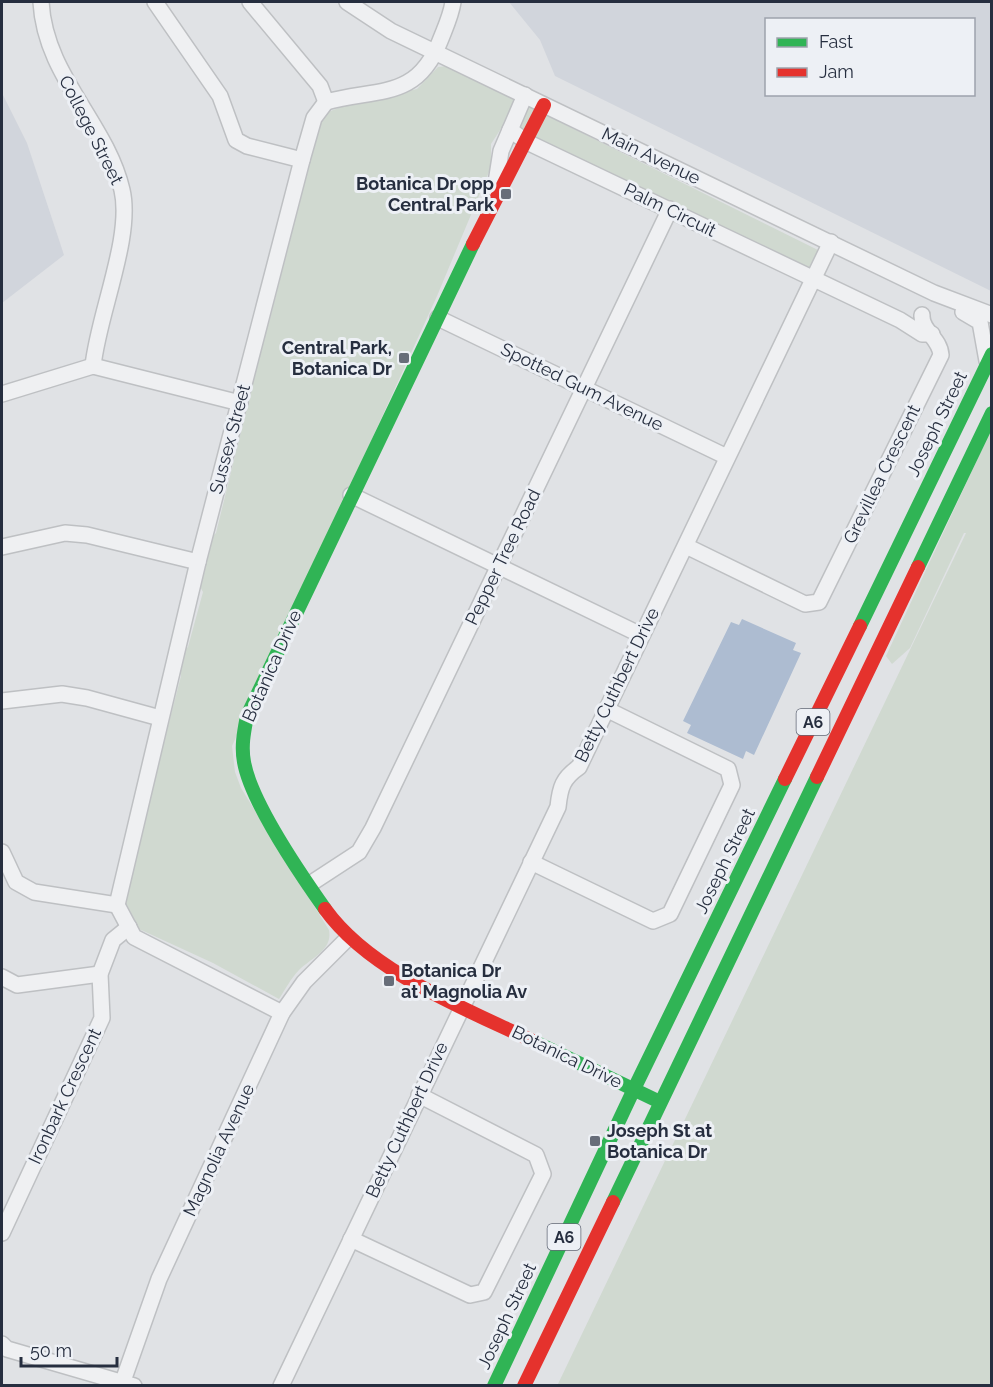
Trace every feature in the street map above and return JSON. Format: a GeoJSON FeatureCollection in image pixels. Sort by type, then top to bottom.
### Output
{"type":"FeatureCollection","features":[{"type":"Feature","properties":{"kind":"main road","name":"Botanica Drive"},"geometry":{"type":"LineString","coordinates":[[544,105],[527,142],[495,199],[351,495],[247,716],[241,744],[246,773],[254,790],[310,884],[348,938],[382,964],[462,1006],[660,1102]]}},
{"type":"Feature","properties":{"kind":"main road","name":"Joseph Street"},"geometry":{"type":"LineString","coordinates":[[494,1386],[634,1089],[989,358]]}},
{"type":"Feature","properties":{"kind":"main road","name":"A6"},"geometry":{"type":"LineString","coordinates":[[524,1386],[992,413]]}},
{"type":"Feature","properties":{"kind":"street","name":"College Street"},"geometry":{"type":"LineString","coordinates":[[41,2],[42,20],[49,47],[113,165],[122,190],[125,214],[120,245],[93,366]]}},
{"type":"Feature","properties":{"kind":"street"},"geometry":{"type":"LineString","coordinates":[[155,2],[220,96],[236,140],[247,147],[302,160]]}},
{"type":"Feature","properties":{"kind":"street"},"geometry":{"type":"LineString","coordinates":[[250,2],[320,86],[326,102],[407,84],[421,74],[436,51],[453,2]]}},
{"type":"Feature","properties":{"kind":"street","name":"Main Avenue"},"geometry":{"type":"LineString","coordinates":[[347,2],[391,31],[934,293],[992,315]]}},
{"type":"Feature","properties":{"kind":"street","name":"Botanica Drive"},"geometry":{"type":"LineString","coordinates":[[495,199],[501,151],[525,95]]}},
{"type":"Feature","properties":{"kind":"street","name":"Sussex Street"},"geometry":{"type":"LineString","coordinates":[[117,905],[198,562],[302,160],[314,118],[326,102]]}},
{"type":"Feature","properties":{"kind":"street","name":"Palm Circuit"},"geometry":{"type":"LineString","coordinates":[[510,130],[527,142],[670,208],[813,280]]}},
{"type":"Feature","properties":{"kind":"street","name":"Pepper Tree Road"},"geometry":{"type":"LineString","coordinates":[[310,884],[359,852],[499,567],[670,208]]}},
{"type":"Feature","properties":{"kind":"street","name":"Betty Cuthbert Drive"},"geometry":{"type":"LineString","coordinates":[[281,1386],[558,807],[560,788],[566,776],[579,767],[831,242]]}},
{"type":"Feature","properties":{"kind":"street"},"geometry":{"type":"LineString","coordinates":[[813,280],[900,320],[922,334],[932,334]]}},
{"type":"Feature","properties":{"kind":"street"},"geometry":{"type":"LineString","coordinates":[[932,334],[925,327],[922,315],[934,293]]}},
{"type":"Feature","properties":{"kind":"street","name":"Main Avenue"},"geometry":{"type":"LineString","coordinates":[[958,304],[960,310],[980,322],[989,358]]}},
{"type":"Feature","properties":{"kind":"street"},"geometry":{"type":"LineString","coordinates":[[900,320],[922,315]]}},
{"type":"Feature","properties":{"kind":"street","name":"Spotted Gum Avenue"},"geometry":{"type":"LineString","coordinates":[[438,318],[726,457]]}},
{"type":"Feature","properties":{"kind":"street","name":"Grevillea Crescent"},"geometry":{"type":"LineString","coordinates":[[686,546],[805,604],[819,602],[940,355],[940,346],[932,334]]}},
{"type":"Feature","properties":{"kind":"street"},"geometry":{"type":"LineString","coordinates":[[2,394],[93,366],[240,403]]}},
{"type":"Feature","properties":{"kind":"street"},"geometry":{"type":"LineString","coordinates":[[351,495],[641,635]]}},
{"type":"Feature","properties":{"kind":"street"},"geometry":{"type":"LineString","coordinates":[[2,547],[65,533],[87,535],[198,562]]}},
{"type":"Feature","properties":{"kind":"street"},"geometry":{"type":"LineString","coordinates":[[2,701],[62,694],[160,718]]}},
{"type":"Feature","properties":{"kind":"street"},"geometry":{"type":"LineString","coordinates":[[531,862],[653,921],[670,914],[732,785],[728,769],[606,709]]}},
{"type":"Feature","properties":{"kind":"street"},"geometry":{"type":"LineString","coordinates":[[2,852],[16,882],[34,892],[117,905],[134,937],[282,1013]]}},
{"type":"Feature","properties":{"kind":"street","name":"Ironbark Crescent"},"geometry":{"type":"LineString","coordinates":[[2,1233],[102,1018],[100,974],[113,940],[129,927]]}},
{"type":"Feature","properties":{"kind":"street","name":"Magnolia Avenue"},"geometry":{"type":"LineString","coordinates":[[128,1384],[159,1279],[282,1013],[304,982],[348,938]]}},
{"type":"Feature","properties":{"kind":"street"},"geometry":{"type":"LineString","coordinates":[[2,977],[17,984],[100,974]]}},
{"type":"Feature","properties":{"kind":"street"},"geometry":{"type":"LineString","coordinates":[[351,1239],[470,1295],[484,1292],[543,1174],[536,1155],[419,1095]]}},
{"type":"Feature","properties":{"kind":"street"},"geometry":{"type":"LineString","coordinates":[[2,1344],[7,1349],[128,1384]]}},
{"type":"Feature","properties":{"kind":"shaded area"},"geometry":{"type":"Polygon","coordinates":[[[509,2],[991,2],[991,291],[555,76],[540,40],[509,2]]]}},
{"type":"Feature","properties":{"kind":"shaded area"},"geometry":{"type":"Polygon","coordinates":[[[447,66],[818,250],[808,269],[504,124],[491,144],[491,167],[437,296],[232,746],[235,772],[241,788],[329,930],[328,943],[320,953],[296,973],[279,999],[213,963],[139,929],[126,903],[127,885],[181,676],[179,667],[183,651],[188,647],[203,592],[199,585],[212,537],[216,533],[249,399],[247,391],[270,319],[319,125],[328,112],[341,107],[417,89],[438,67],[447,66]]]}},
{"type":"Feature","properties":{"kind":"shaded area"},"geometry":{"type":"Polygon","coordinates":[[[2,93],[27,143],[64,255],[2,303],[2,93]]]}},
{"type":"Feature","properties":{"kind":"shaded area"},"geometry":{"type":"Polygon","coordinates":[[[991,430],[991,1385],[557,1386],[966,533],[910,648],[892,664],[886,656],[991,430]]]}},
{"type":"Feature","properties":{"kind":"water"},"geometry":{"type":"Polygon","coordinates":[[[742,619],[796,643],[793,650],[801,653],[754,755],[746,751],[743,759],[687,733],[691,725],[683,721],[731,622],[739,625],[742,619]]]}},
{"type":"Feature","properties":{"kind":"traffic: fast"},"geometry":{"type":"LineString","coordinates":[[325,909],[278,838],[256,797],[244,762],[244,733],[247,716],[473,244]]}},
{"type":"Feature","properties":{"kind":"traffic: fast"},"geometry":{"type":"LineString","coordinates":[[860,626],[992,354]]}},
{"type":"Feature","properties":{"kind":"traffic: fast"},"geometry":{"type":"LineString","coordinates":[[918,567],[992,413]]}},
{"type":"Feature","properties":{"kind":"traffic: fast"},"geometry":{"type":"LineString","coordinates":[[613,1202],[817,777]]}},
{"type":"Feature","properties":{"kind":"traffic: fast"},"geometry":{"type":"LineString","coordinates":[[494,1386],[634,1089],[785,779]]}},
{"type":"Feature","properties":{"kind":"traffic: fast"},"geometry":{"type":"LineString","coordinates":[[535,1042],[660,1102]]}},
{"type":"Feature","properties":{"kind":"traffic: jam"},"geometry":{"type":"LineString","coordinates":[[473,244],[544,105]]}},
{"type":"Feature","properties":{"kind":"traffic: jam"},"geometry":{"type":"LineString","coordinates":[[817,777],[918,567]]}},
{"type":"Feature","properties":{"kind":"traffic: jam"},"geometry":{"type":"LineString","coordinates":[[785,779],[860,626]]}},
{"type":"Feature","properties":{"kind":"traffic: jam"},"geometry":{"type":"LineString","coordinates":[[325,909],[367,952],[393,970],[450,1002],[535,1042]]}},
{"type":"Feature","properties":{"kind":"traffic: jam"},"geometry":{"type":"LineString","coordinates":[[524,1386],[613,1202]]}},
{"type":"Feature","properties":{"kind":"place","name":"Botanica Dr opp Central Park"},"geometry":{"type":"Point","coordinates":[506,194]}},
{"type":"Feature","properties":{"kind":"place","name":"Central Park, Botanica Dr"},"geometry":{"type":"Point","coordinates":[404,358]}},
{"type":"Feature","properties":{"kind":"place","name":"Botanica Dr at Magnolia Av"},"geometry":{"type":"Point","coordinates":[389,981]}},
{"type":"Feature","properties":{"kind":"place","name":"Joseph St at Botanica Dr"},"geometry":{"type":"Point","coordinates":[595,1141]}}]}
